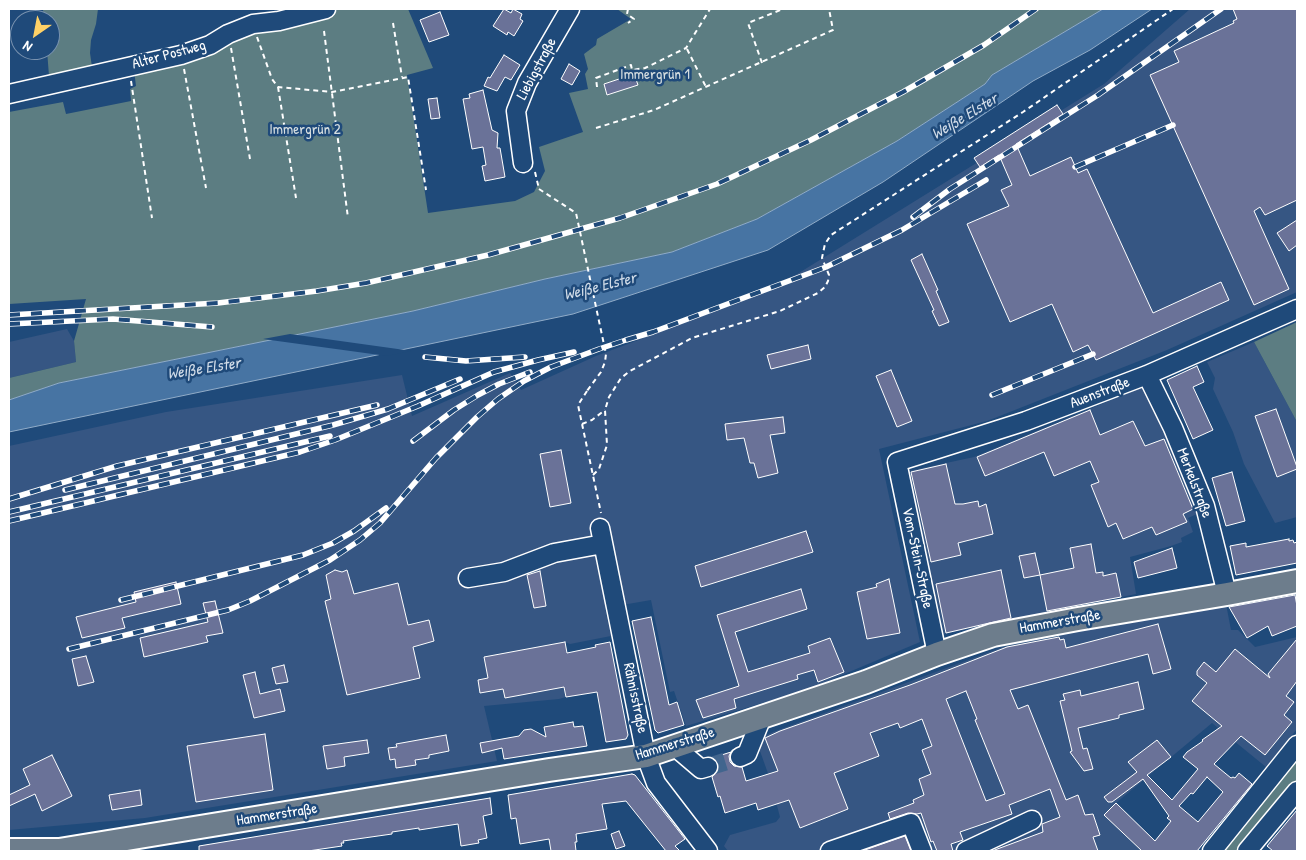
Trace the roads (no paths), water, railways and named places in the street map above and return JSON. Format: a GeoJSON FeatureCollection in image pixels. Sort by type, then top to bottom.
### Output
{"type":"FeatureCollection","features":[{"type":"Feature","properties":{"kind":"main road","name":"Hammerstraße"},"geometry":{"type":"LineString","coordinates":[[9,850],[60,850],[549,770],[646,756],[866,682],[937,654],[993,635],[1078,618],[1297,581]]}},
{"type":"Feature","properties":{"kind":"street","name":"Alter Postweg"},"geometry":{"type":"LineString","coordinates":[[9,94],[181,54],[210,45],[228,34],[253,24],[279,21],[326,9]]}},
{"type":"Feature","properties":{"kind":"street","name":"Liebigstraße"},"geometry":{"type":"LineString","coordinates":[[523,163],[516,111],[526,83],[570,9]]}},
{"type":"Feature","properties":{"kind":"street","name":"Auenstraße"},"geometry":{"type":"LineString","coordinates":[[897,462],[1026,422],[1147,376],[1297,309]]}},
{"type":"Feature","properties":{"kind":"street","name":"Merkelstraße"},"geometry":{"type":"LineString","coordinates":[[1147,376],[1172,428],[1205,506],[1227,594]]}},
{"type":"Feature","properties":{"kind":"street","name":"Vom-Stein-Straße"},"geometry":{"type":"LineString","coordinates":[[897,462],[937,654]]}},
{"type":"Feature","properties":{"kind":"street","name":"Rähnisstraße"},"geometry":{"type":"LineString","coordinates":[[468,578],[504,572],[602,536],[646,756],[656,784],[708,851]]}},
{"type":"Feature","properties":{"kind":"street"},"geometry":{"type":"LineString","coordinates":[[740,757],[746,754],[762,716]]}},
{"type":"Feature","properties":{"kind":"street"},"geometry":{"type":"LineString","coordinates":[[1212,851],[1297,745]]}},
{"type":"Feature","properties":{"kind":"street"},"geometry":{"type":"LineString","coordinates":[[674,746],[702,770],[708,767]]}},
{"type":"Feature","properties":{"kind":"street"},"geometry":{"type":"LineString","coordinates":[[1247,851],[1297,791]]}},
{"type":"Feature","properties":{"kind":"street"},"geometry":{"type":"LineString","coordinates":[[966,851],[1032,820]]}},
{"type":"Feature","properties":{"kind":"street"},"geometry":{"type":"LineString","coordinates":[[830,851],[911,823],[922,851]]}},
{"type":"Feature","properties":{"kind":"water","name":"Weiße Elster"},"geometry":{"type":"Polygon","coordinates":[[[1103,9],[1152,9],[1090,50],[1033,81],[883,182],[768,250],[573,314],[9,432],[9,400],[59,383],[413,311],[545,279],[672,252],[757,219],[897,141],[985,84],[992,75],[1103,9]]]}},
{"type":"Feature","properties":{"kind":"tunnel"},"geometry":{"type":"LineString","coordinates":[[708,767],[740,757]]}},
{"type":"Feature","properties":{"kind":"railway"},"geometry":{"type":"LineString","coordinates":[[9,315],[218,303],[317,291],[366,283],[488,255],[620,218],[717,184],[811,140],[903,92],[984,45],[1036,9]]}},
{"type":"Feature","properties":{"kind":"railway"},"geometry":{"type":"LineString","coordinates":[[913,217],[950,189],[1098,95],[1221,9]]}},
{"type":"Feature","properties":{"kind":"railway"},"geometry":{"type":"LineString","coordinates":[[1075,167],[1173,125]]}},
{"type":"Feature","properties":{"kind":"railway"},"geometry":{"type":"LineString","coordinates":[[626,340],[653,332],[826,267],[902,230],[986,180]]}},
{"type":"Feature","properties":{"kind":"railway"},"geometry":{"type":"LineString","coordinates":[[9,324],[113,319],[212,327]]}},
{"type":"Feature","properties":{"kind":"railway"},"geometry":{"type":"LineString","coordinates":[[69,649],[228,610],[250,601],[330,560],[360,540],[380,523],[436,458],[498,399],[524,381],[551,367],[632,338]]}},
{"type":"Feature","properties":{"kind":"railway"},"geometry":{"type":"LineString","coordinates":[[9,521],[300,452],[335,440],[418,406],[494,372],[574,352]]}},
{"type":"Feature","properties":{"kind":"railway"},"geometry":{"type":"LineString","coordinates":[[992,395],[1093,354]]}},
{"type":"Feature","properties":{"kind":"railway"},"geometry":{"type":"LineString","coordinates":[[425,357],[466,361],[525,357]]}},
{"type":"Feature","properties":{"kind":"railway"},"geometry":{"type":"LineString","coordinates":[[413,441],[454,410],[478,395],[499,384],[530,372]]}},
{"type":"Feature","properties":{"kind":"railway"},"geometry":{"type":"LineString","coordinates":[[65,490],[333,425],[388,409],[460,379]]}},
{"type":"Feature","properties":{"kind":"railway"},"geometry":{"type":"LineString","coordinates":[[9,499],[117,466],[377,405]]}},
{"type":"Feature","properties":{"kind":"railway"},"geometry":{"type":"LineString","coordinates":[[9,512],[330,436]]}},
{"type":"Feature","properties":{"kind":"railway"},"geometry":{"type":"LineString","coordinates":[[121,600],[303,555],[333,543],[354,531],[386,508]]}},
{"type":"Feature","properties":{"kind":"park label","name":"Immergrün 1"},"geometry":{"type":"Point","coordinates":[655,75]}},
{"type":"Feature","properties":{"kind":"park label","name":"Immergrün 2"},"geometry":{"type":"Point","coordinates":[305,130]}}]}
